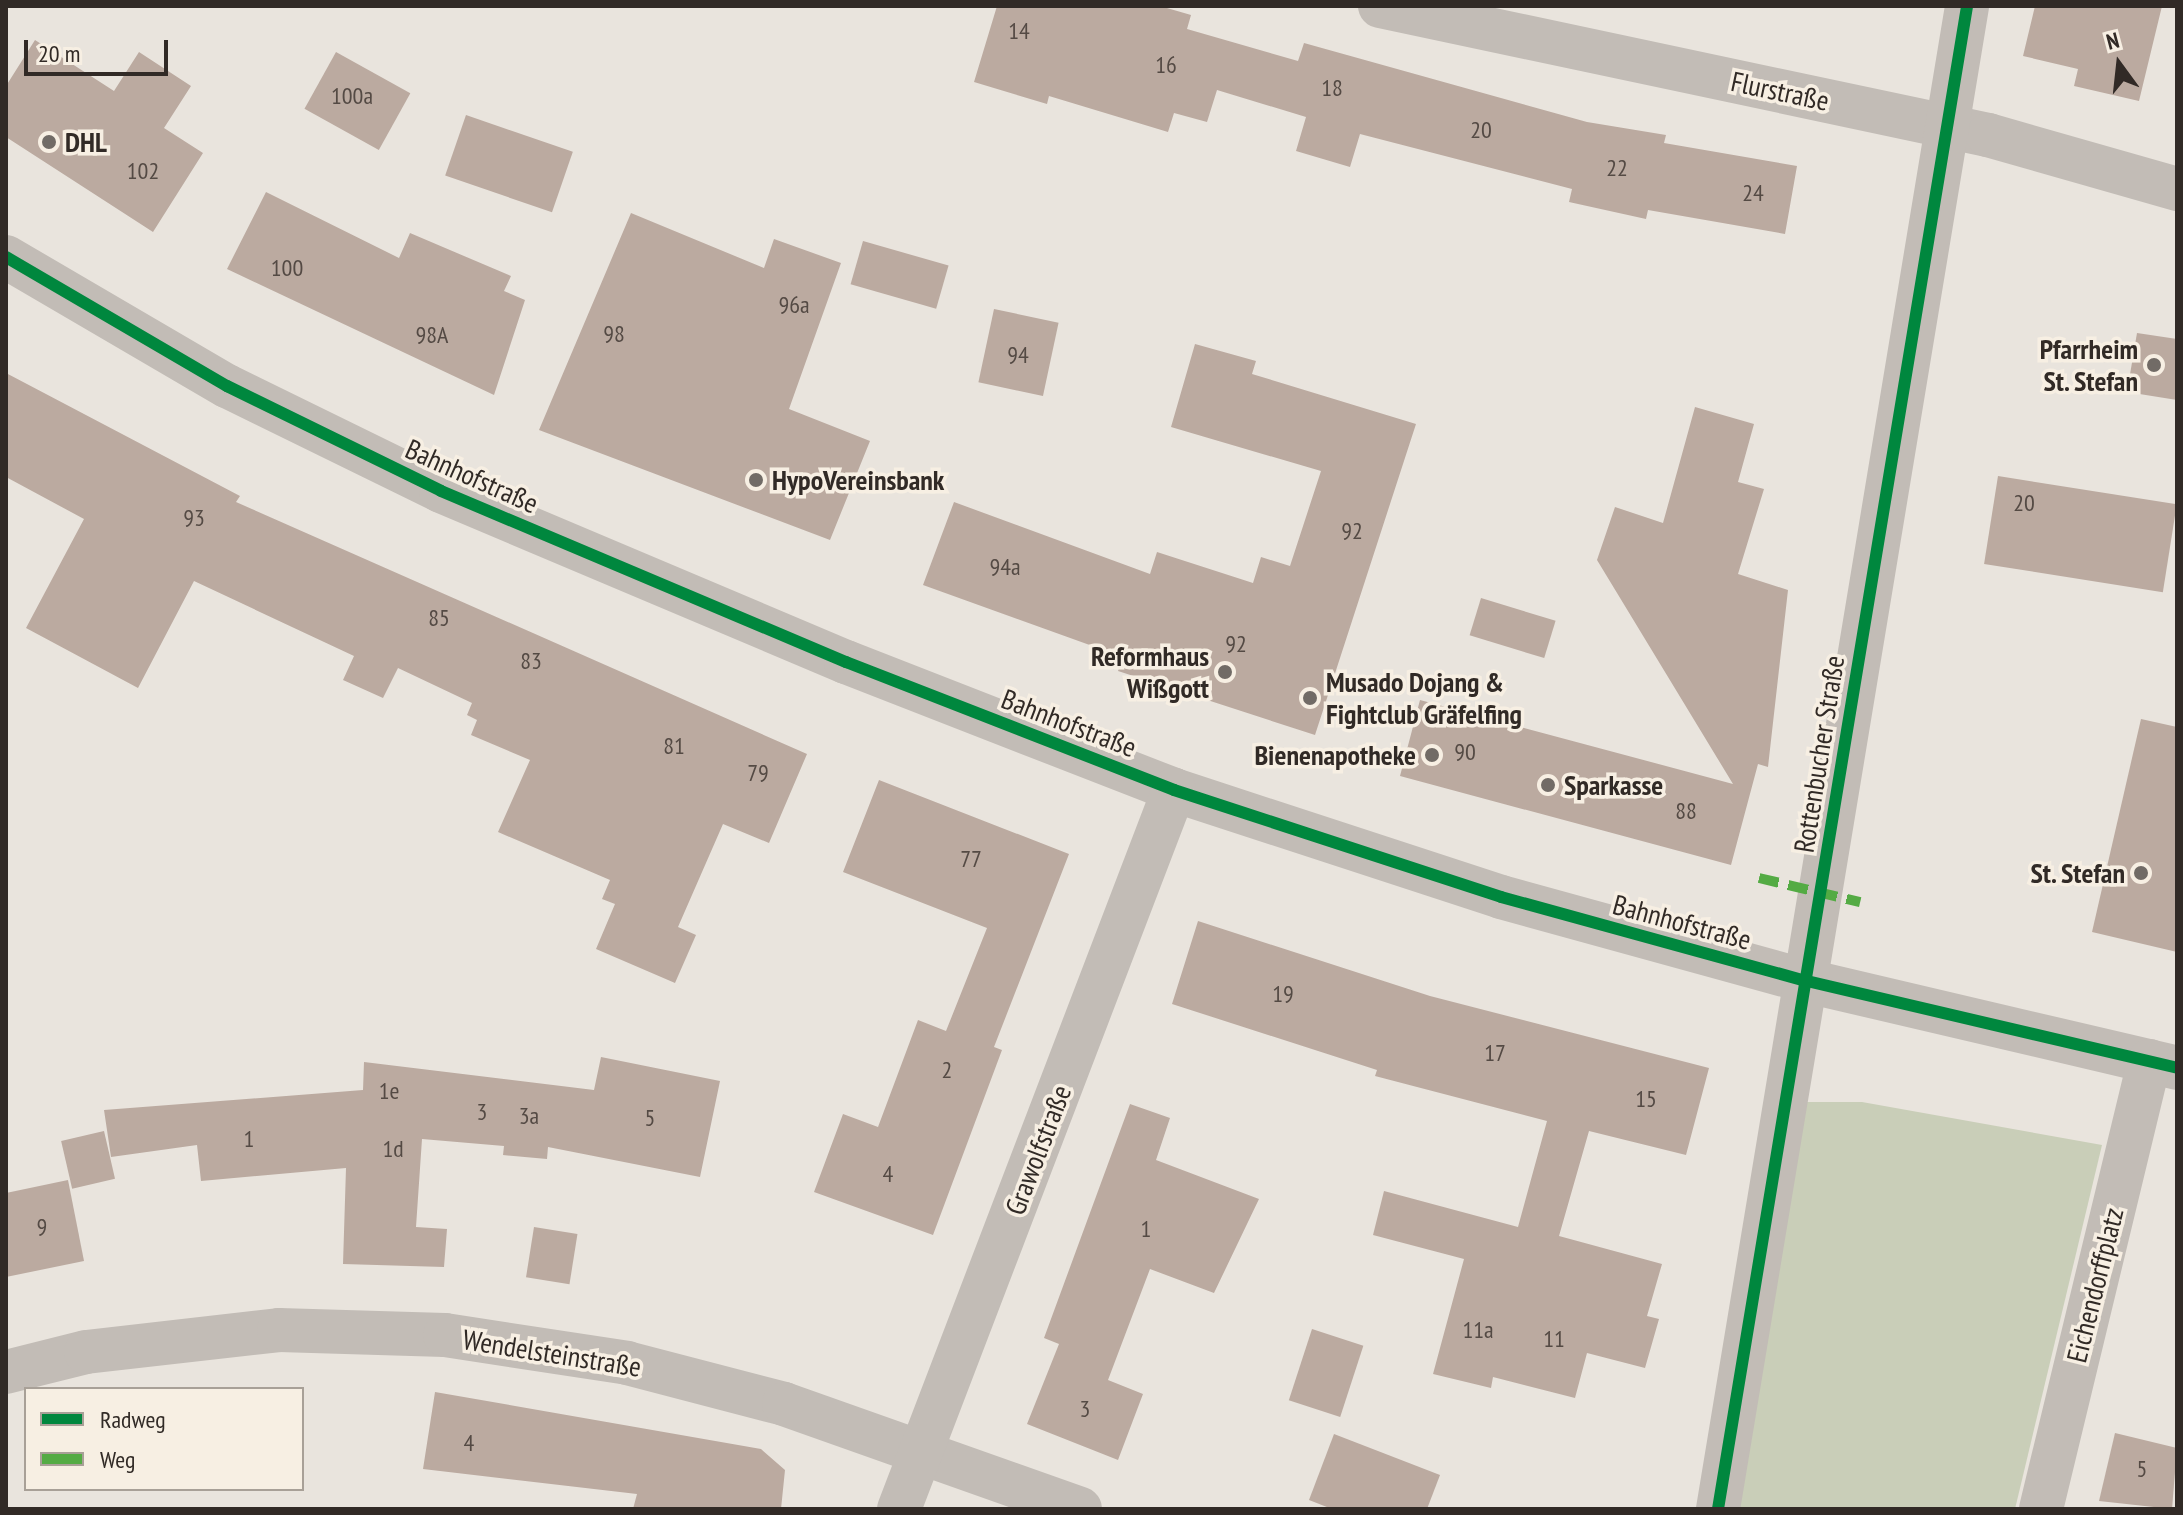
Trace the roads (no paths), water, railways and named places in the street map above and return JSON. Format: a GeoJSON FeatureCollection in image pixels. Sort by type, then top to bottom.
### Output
{"type":"FeatureCollection","features":[{"type":"Feature","properties":{"kind":"street","name":"Flurstraße"},"geometry":{"type":"LineString","coordinates":[[1384,6],[1942,125],[2177,189]]}},
{"type":"Feature","properties":{"kind":"street","name":"Rottenbucher Straße"},"geometry":{"type":"LineString","coordinates":[[1718,1509],[1807,981],[1942,125],[1967,6]]}},
{"type":"Feature","properties":{"kind":"street","name":"Bahnhofstraße"},"geometry":{"type":"LineString","coordinates":[[6,257],[227,386],[441,491],[846,662],[1174,790],[1486,893],[1807,981],[2163,1064]]}},
{"type":"Feature","properties":{"kind":"street","name":"Grawolfstraße"},"geometry":{"type":"LineString","coordinates":[[899,1509],[1174,790]]}},
{"type":"Feature","properties":{"kind":"street","name":"Eichendorffplatz"},"geometry":{"type":"LineString","coordinates":[[2041,1509],[2163,1064]]}},
{"type":"Feature","properties":{"kind":"street","name":"Wendelsteinstraße"},"geometry":{"type":"LineString","coordinates":[[6,1372],[86,1352],[279,1330],[445,1335],[627,1363],[924,1450],[1080,1509]]}},
{"type":"Feature","properties":{"kind":"place","name":"DHL"},"geometry":{"type":"Point","coordinates":[49,142]}},
{"type":"Feature","properties":{"kind":"place","name":"Pfarrheim St. Stefan"},"geometry":{"type":"Point","coordinates":[2154,365]}},
{"type":"Feature","properties":{"kind":"place","name":"HypoVereinsbank"},"geometry":{"type":"Point","coordinates":[756,480]}},
{"type":"Feature","properties":{"kind":"place","name":"Reformhaus Wißgott"},"geometry":{"type":"Point","coordinates":[1225,672]}},
{"type":"Feature","properties":{"kind":"place","name":"Musado Dojang & Fightclub Gräfelfing"},"geometry":{"type":"Point","coordinates":[1310,698]}},
{"type":"Feature","properties":{"kind":"place","name":"Bienenapotheke"},"geometry":{"type":"Point","coordinates":[1432,755]}},
{"type":"Feature","properties":{"kind":"place","name":"Sparkasse"},"geometry":{"type":"Point","coordinates":[1548,785]}},
{"type":"Feature","properties":{"kind":"place","name":"St. Stefan"},"geometry":{"type":"Point","coordinates":[2141,873]}}]}
